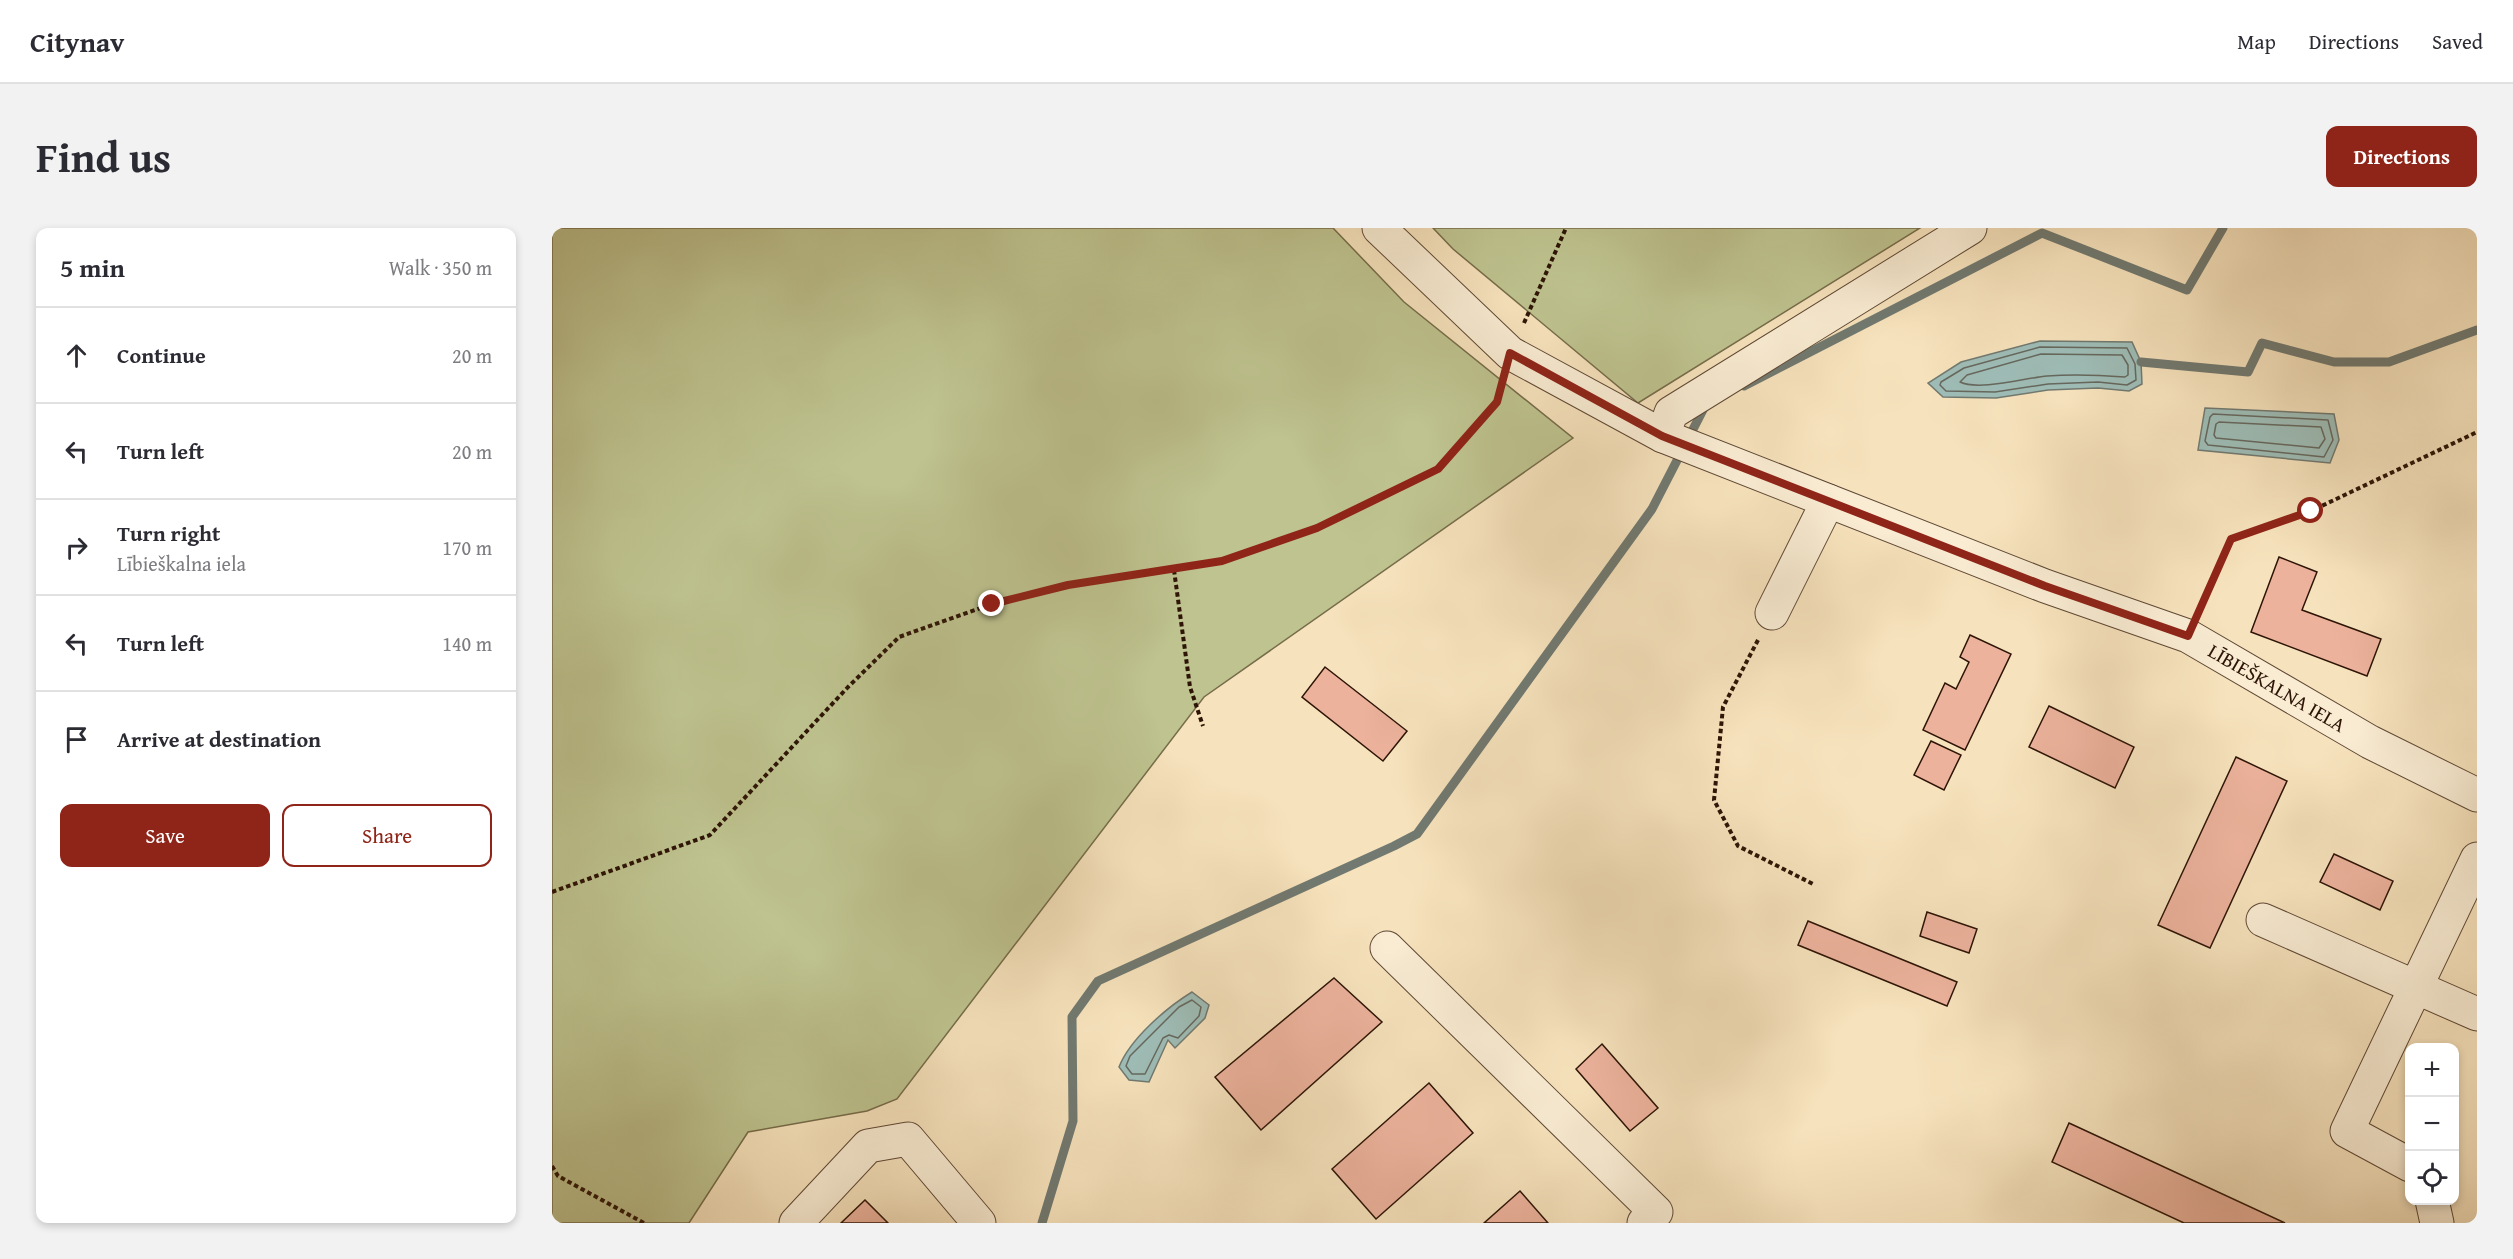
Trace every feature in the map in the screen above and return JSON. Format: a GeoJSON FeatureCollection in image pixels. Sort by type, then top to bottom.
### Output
{"type":"FeatureCollection","features":[{"type":"Feature","properties":{"kind":"street","name":"LĪBIEŠKALNA IELA"},"geometry":{"type":"LineString","coordinates":[[1379,228],[1510,353],[1662,436],[2045,586],[2188,636],[2370,742],[2477,795]]}},
{"type":"Feature","properties":{"kind":"street"},"geometry":{"type":"LineString","coordinates":[[1662,436],[1671,413],[1970,228]]}},
{"type":"Feature","properties":{"kind":"street"},"geometry":{"type":"LineString","coordinates":[[1772,612],[1828,501]]}},
{"type":"Feature","properties":{"kind":"street"},"geometry":{"type":"LineString","coordinates":[[2405,1163],[2348,1131],[2477,859]]}},
{"type":"Feature","properties":{"kind":"street"},"geometry":{"type":"LineString","coordinates":[[2263,920],[2477,1014]]}},
{"type":"Feature","properties":{"kind":"street"},"geometry":{"type":"LineString","coordinates":[[1387,948],[1656,1212],[1644,1223]]}},
{"type":"Feature","properties":{"kind":"street"},"geometry":{"type":"LineString","coordinates":[[796,1223],[868,1146],[908,1139],[979,1223]]}},
{"type":"Feature","properties":{"kind":"street"},"geometry":{"type":"LineString","coordinates":[[2433,1205],[2437,1223]]}},
{"type":"Feature","properties":{"kind":"path"},"geometry":{"type":"LineString","coordinates":[[552,892],[710,835],[848,687],[899,637],[992,604],[1068,585],[1222,561],[1317,528],[1438,469],[1497,402],[1510,353],[1566,228]]}},
{"type":"Feature","properties":{"kind":"path"},"geometry":{"type":"LineString","coordinates":[[2188,636],[2231,539],[2311,511],[2477,432]]}},
{"type":"Feature","properties":{"kind":"path"},"geometry":{"type":"LineString","coordinates":[[1174,570],[1190,687],[1203,726]]}},
{"type":"Feature","properties":{"kind":"path"},"geometry":{"type":"LineString","coordinates":[[1772,612],[1723,707],[1714,800],[1738,846],[1815,885]]}},
{"type":"Feature","properties":{"kind":"path"},"geometry":{"type":"LineString","coordinates":[[552,1166],[558,1176],[644,1223]]}},
{"type":"Feature","properties":{"kind":"green space"},"geometry":{"type":"Polygon","coordinates":[[[552,228],[1333,228],[1404,302],[1573,438],[1204,697],[897,1099],[867,1111],[748,1132],[689,1223],[552,1223],[552,228]]]}},
{"type":"Feature","properties":{"kind":"green space"},"geometry":{"type":"Polygon","coordinates":[[[1433,228],[1920,228],[1638,403],[1453,249],[1433,228]]]}},
{"type":"Feature","properties":{"kind":"water"},"geometry":{"type":"Polygon","coordinates":[[[2040,341],[2132,342],[2141,362],[2142,384],[2129,391],[2098,388],[2048,390],[1996,398],[1943,397],[1928,383],[1961,362],[2040,341]]]}},
{"type":"Feature","properties":{"kind":"water"},"geometry":{"type":"Polygon","coordinates":[[[2205,408],[2334,414],[2339,440],[2330,463],[2198,450],[2205,408]]]}},
{"type":"Feature","properties":{"kind":"water"},"geometry":{"type":"Polygon","coordinates":[[[1192,992],[1209,1005],[1205,1018],[1175,1048],[1168,1040],[1149,1082],[1129,1080],[1119,1067],[1131,1046],[1160,1015],[1192,992]]]}},
{"type":"Feature","properties":{"kind":"building"},"geometry":{"type":"Polygon","coordinates":[[[2279,557],[2317,572],[2302,610],[2381,639],[2367,676],[2251,632],[2279,557]]]}},
{"type":"Feature","properties":{"kind":"building"},"geometry":{"type":"Polygon","coordinates":[[[1970,635],[2011,654],[1965,750],[1923,730],[1945,683],[1956,689],[1969,662],[1960,657],[1970,635]]]}},
{"type":"Feature","properties":{"kind":"building"},"geometry":{"type":"Polygon","coordinates":[[[1325,667],[1407,731],[1383,761],[1302,697],[1325,667]]]}},
{"type":"Feature","properties":{"kind":"building"},"geometry":{"type":"Polygon","coordinates":[[[2049,706],[2134,747],[2115,788],[2029,747],[2049,706]]]}},
{"type":"Feature","properties":{"kind":"building"},"geometry":{"type":"Polygon","coordinates":[[[1931,741],[1961,755],[1944,790],[1914,775],[1931,741]]]}},
{"type":"Feature","properties":{"kind":"building"},"geometry":{"type":"Polygon","coordinates":[[[2236,757],[2287,781],[2210,948],[2158,925],[2236,757]]]}},
{"type":"Feature","properties":{"kind":"building"},"geometry":{"type":"Polygon","coordinates":[[[2334,854],[2393,881],[2380,910],[2320,882],[2334,854]]]}},
{"type":"Feature","properties":{"kind":"building"},"geometry":{"type":"Polygon","coordinates":[[[1927,912],[1977,929],[1969,953],[1920,936],[1927,912]]]}},
{"type":"Feature","properties":{"kind":"building"},"geometry":{"type":"Polygon","coordinates":[[[1808,921],[1957,982],[1947,1006],[1798,945],[1808,921]]]}},
{"type":"Feature","properties":{"kind":"building"},"geometry":{"type":"Polygon","coordinates":[[[1334,978],[1382,1022],[1261,1130],[1215,1077],[1334,978]]]}},
{"type":"Feature","properties":{"kind":"building"},"geometry":{"type":"Polygon","coordinates":[[[1602,1044],[1658,1108],[1630,1131],[1576,1069],[1602,1044]]]}},
{"type":"Feature","properties":{"kind":"building"},"geometry":{"type":"Polygon","coordinates":[[[1429,1083],[1473,1133],[1376,1219],[1332,1169],[1429,1083]]]}},
{"type":"Feature","properties":{"kind":"building"},"geometry":{"type":"Polygon","coordinates":[[[2069,1123],[2285,1223],[2184,1223],[2052,1162],[2069,1123]]]}},
{"type":"Feature","properties":{"kind":"building"},"geometry":{"type":"Polygon","coordinates":[[[1520,1191],[1548,1223],[1484,1223],[1520,1191]]]}},
{"type":"Feature","properties":{"kind":"building"},"geometry":{"type":"Polygon","coordinates":[[[865,1200],[888,1223],[841,1223],[865,1200]]]}},
{"type":"Feature","properties":{"kind":"waterway"},"geometry":{"type":"LineString","coordinates":[[1744,386],[2042,233],[2187,290],[2223,228]]}},
{"type":"Feature","properties":{"kind":"waterway"},"geometry":{"type":"LineString","coordinates":[[2141,362],[2248,372],[2262,343],[2334,362],[2389,362],[2477,330]]}},
{"type":"Feature","properties":{"kind":"waterway"},"geometry":{"type":"LineString","coordinates":[[1042,1223],[1073,1121],[1072,1017],[1098,981],[1417,834],[1652,509],[1705,406]]}},
{"type":"Feature","properties":{"kind":"route"},"geometry":{"type":"LineString","coordinates":[[992,604],[1068,585],[1222,561],[1317,528],[1438,469],[1497,402],[1510,353],[1662,436],[2045,586],[2188,636],[2231,539],[2311,511]]}}]}
